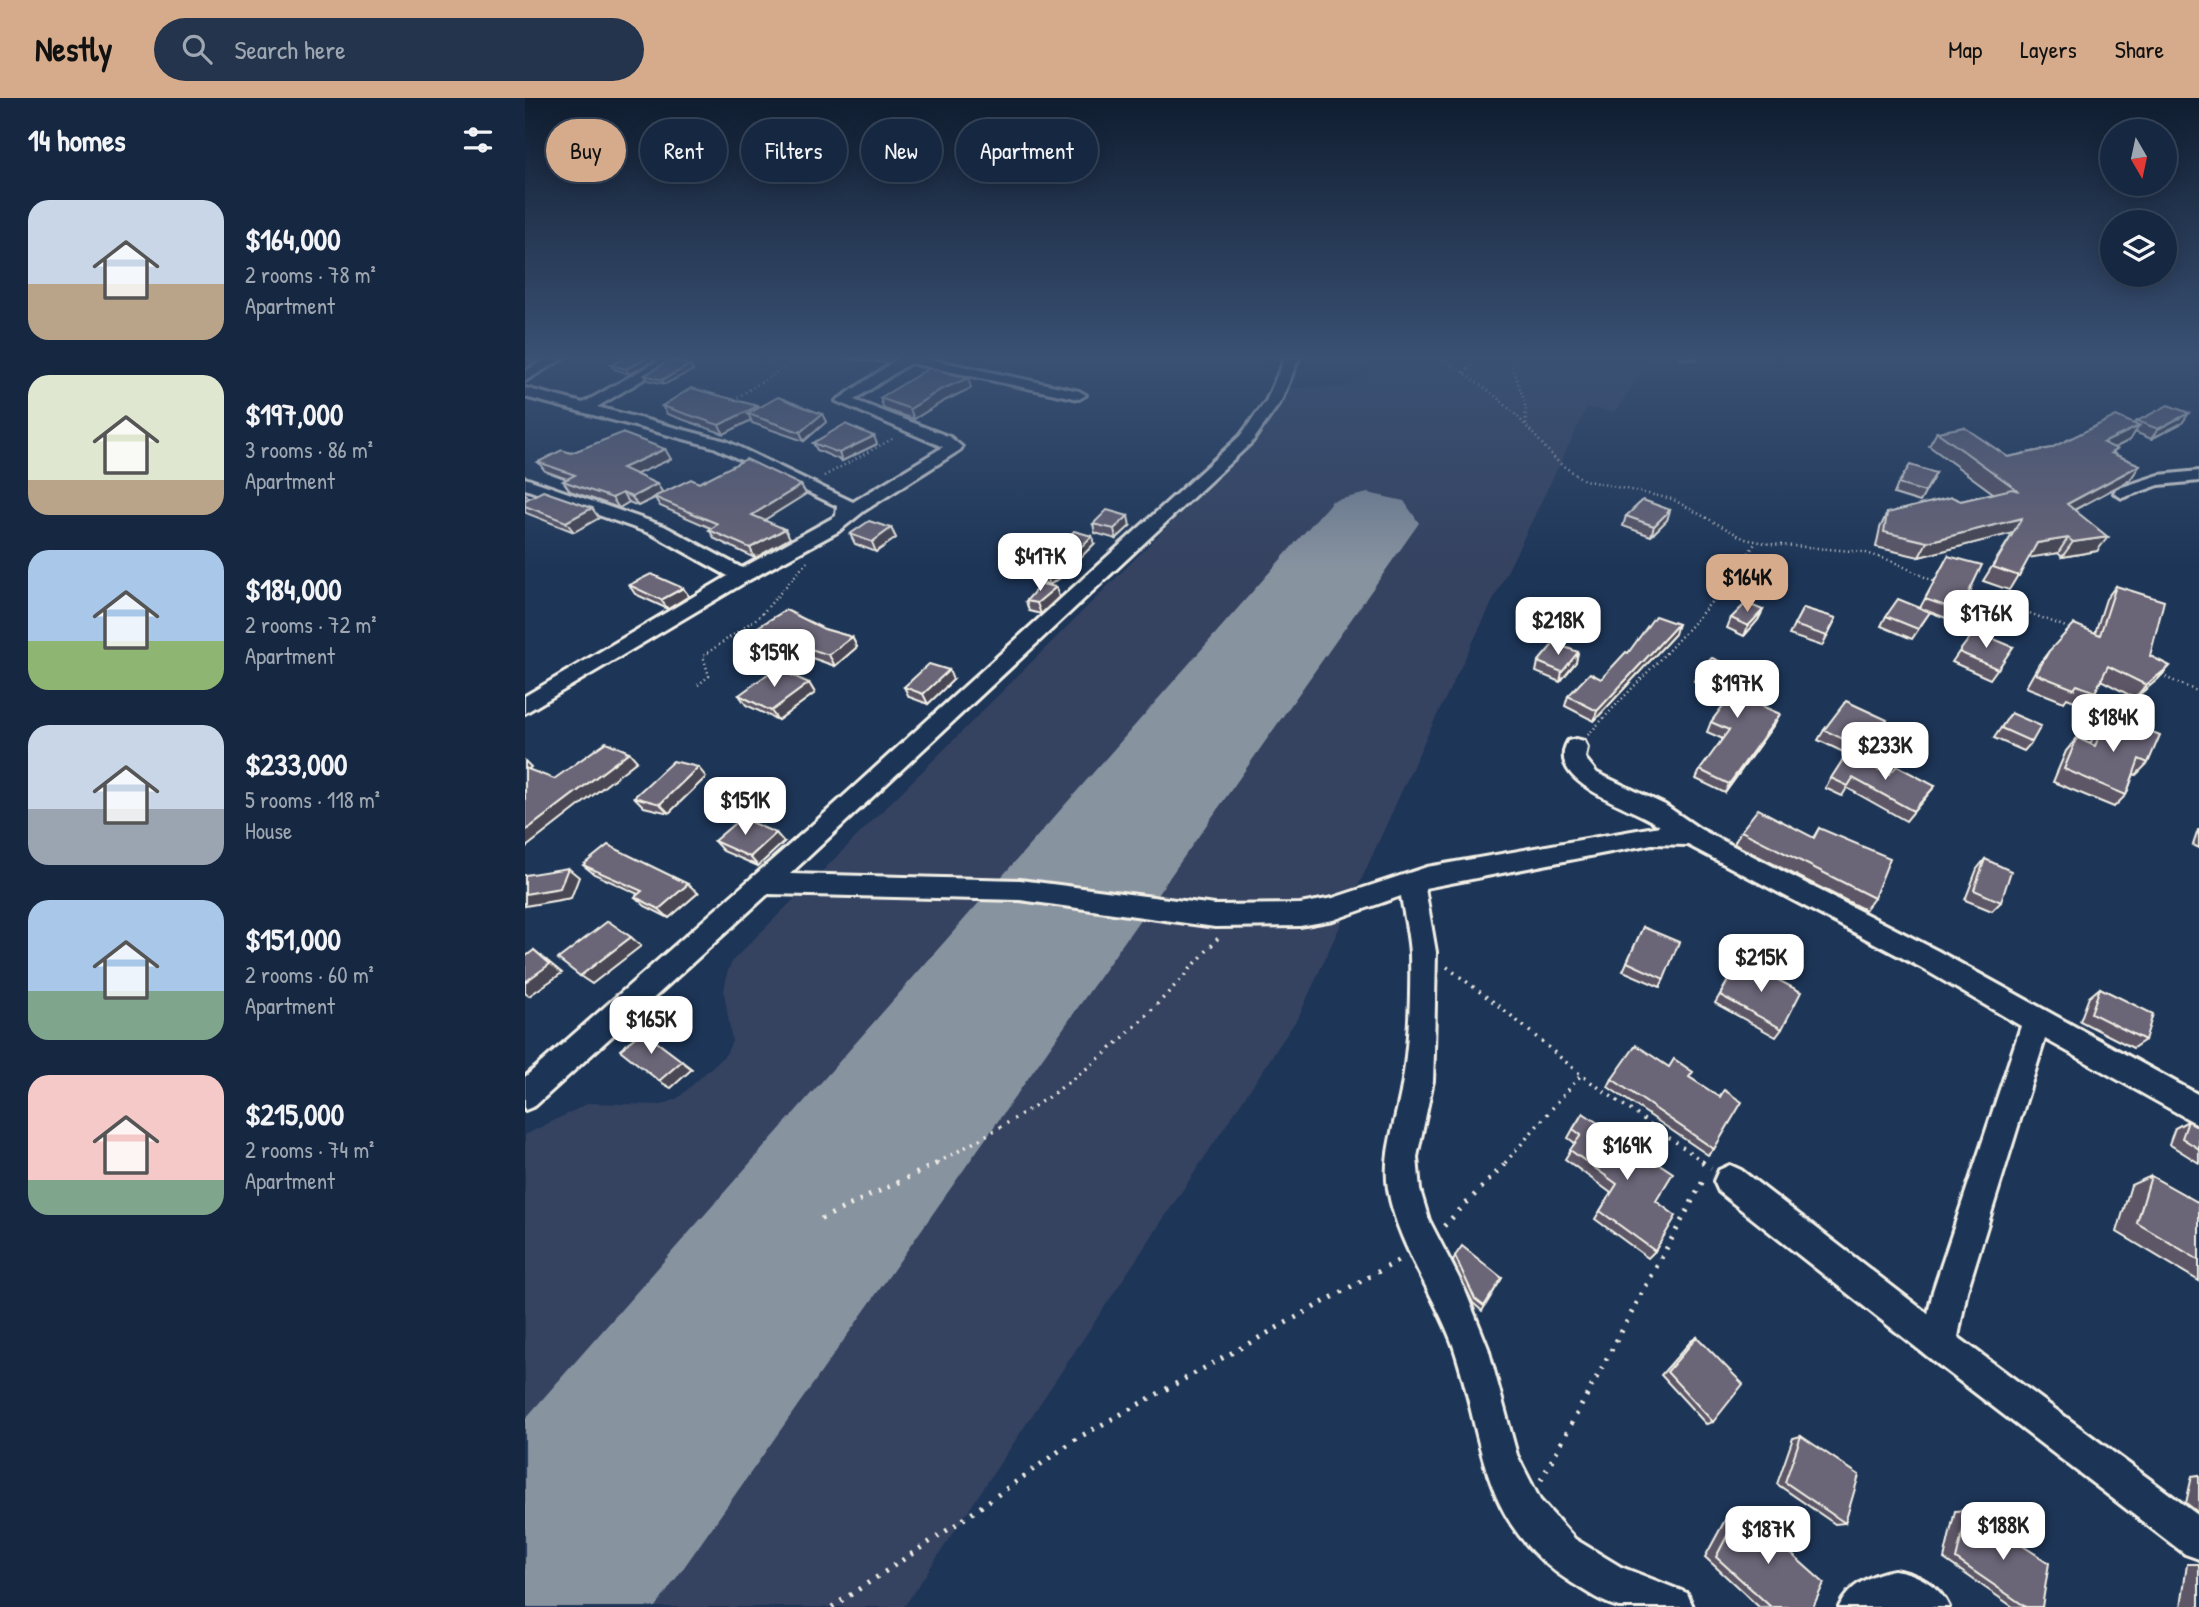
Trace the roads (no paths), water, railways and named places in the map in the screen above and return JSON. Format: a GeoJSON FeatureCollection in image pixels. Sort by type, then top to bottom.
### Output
{"type":"FeatureCollection","features":[{"type":"Feature","properties":{"kind":"street"},"geometry":{"type":"LineString","coordinates":[[664,428],[720,444],[846,503],[845,516]]}},
{"type":"Feature","properties":{"kind":"street"},"geometry":{"type":"LineString","coordinates":[[525,706],[742,576],[815,538],[954,447],[944,440],[912,428]]}},
{"type":"Feature","properties":{"kind":"street"},"geometry":{"type":"LineString","coordinates":[[526,1093],[763,884],[1256,428]]}},
{"type":"Feature","properties":{"kind":"street"},"geometry":{"type":"LineString","coordinates":[[2122,493],[2147,481],[2164,477],[2199,476]]}},
{"type":"Feature","properties":{"kind":"street"},"geometry":{"type":"LineString","coordinates":[[525,483],[658,530],[742,576]]}},
{"type":"Feature","properties":{"kind":"street"},"geometry":{"type":"LineString","coordinates":[[1576,747],[1574,758],[1579,770],[1589,779],[1657,811],[1691,836],[1917,953],[2199,1111]]}},
{"type":"Feature","properties":{"kind":"street"},"geometry":{"type":"LineString","coordinates":[[763,884],[1020,890],[1135,908],[1255,917],[1318,913],[1411,881],[1652,835],[1691,836]]}},
{"type":"Feature","properties":{"kind":"street"},"geometry":{"type":"LineString","coordinates":[[1411,881],[1423,952],[1418,1081],[1402,1157],[1404,1190],[1415,1226],[1453,1300],[1471,1348],[1500,1459],[1526,1514],[1561,1553],[1609,1583],[1673,1607]]}},
{"type":"Feature","properties":{"kind":"street"},"geometry":{"type":"LineString","coordinates":[[1939,1344],[1950,1291],[2038,1021]]}},
{"type":"Feature","properties":{"kind":"street"},"geometry":{"type":"LineString","coordinates":[[1720,1174],[1939,1344],[2199,1540]]}},
{"type":"Feature","properties":{"kind":"street"},"geometry":{"type":"LineString","coordinates":[[1859,1607],[1879,1593],[1892,1589],[1908,1592],[1929,1607]]}}]}
